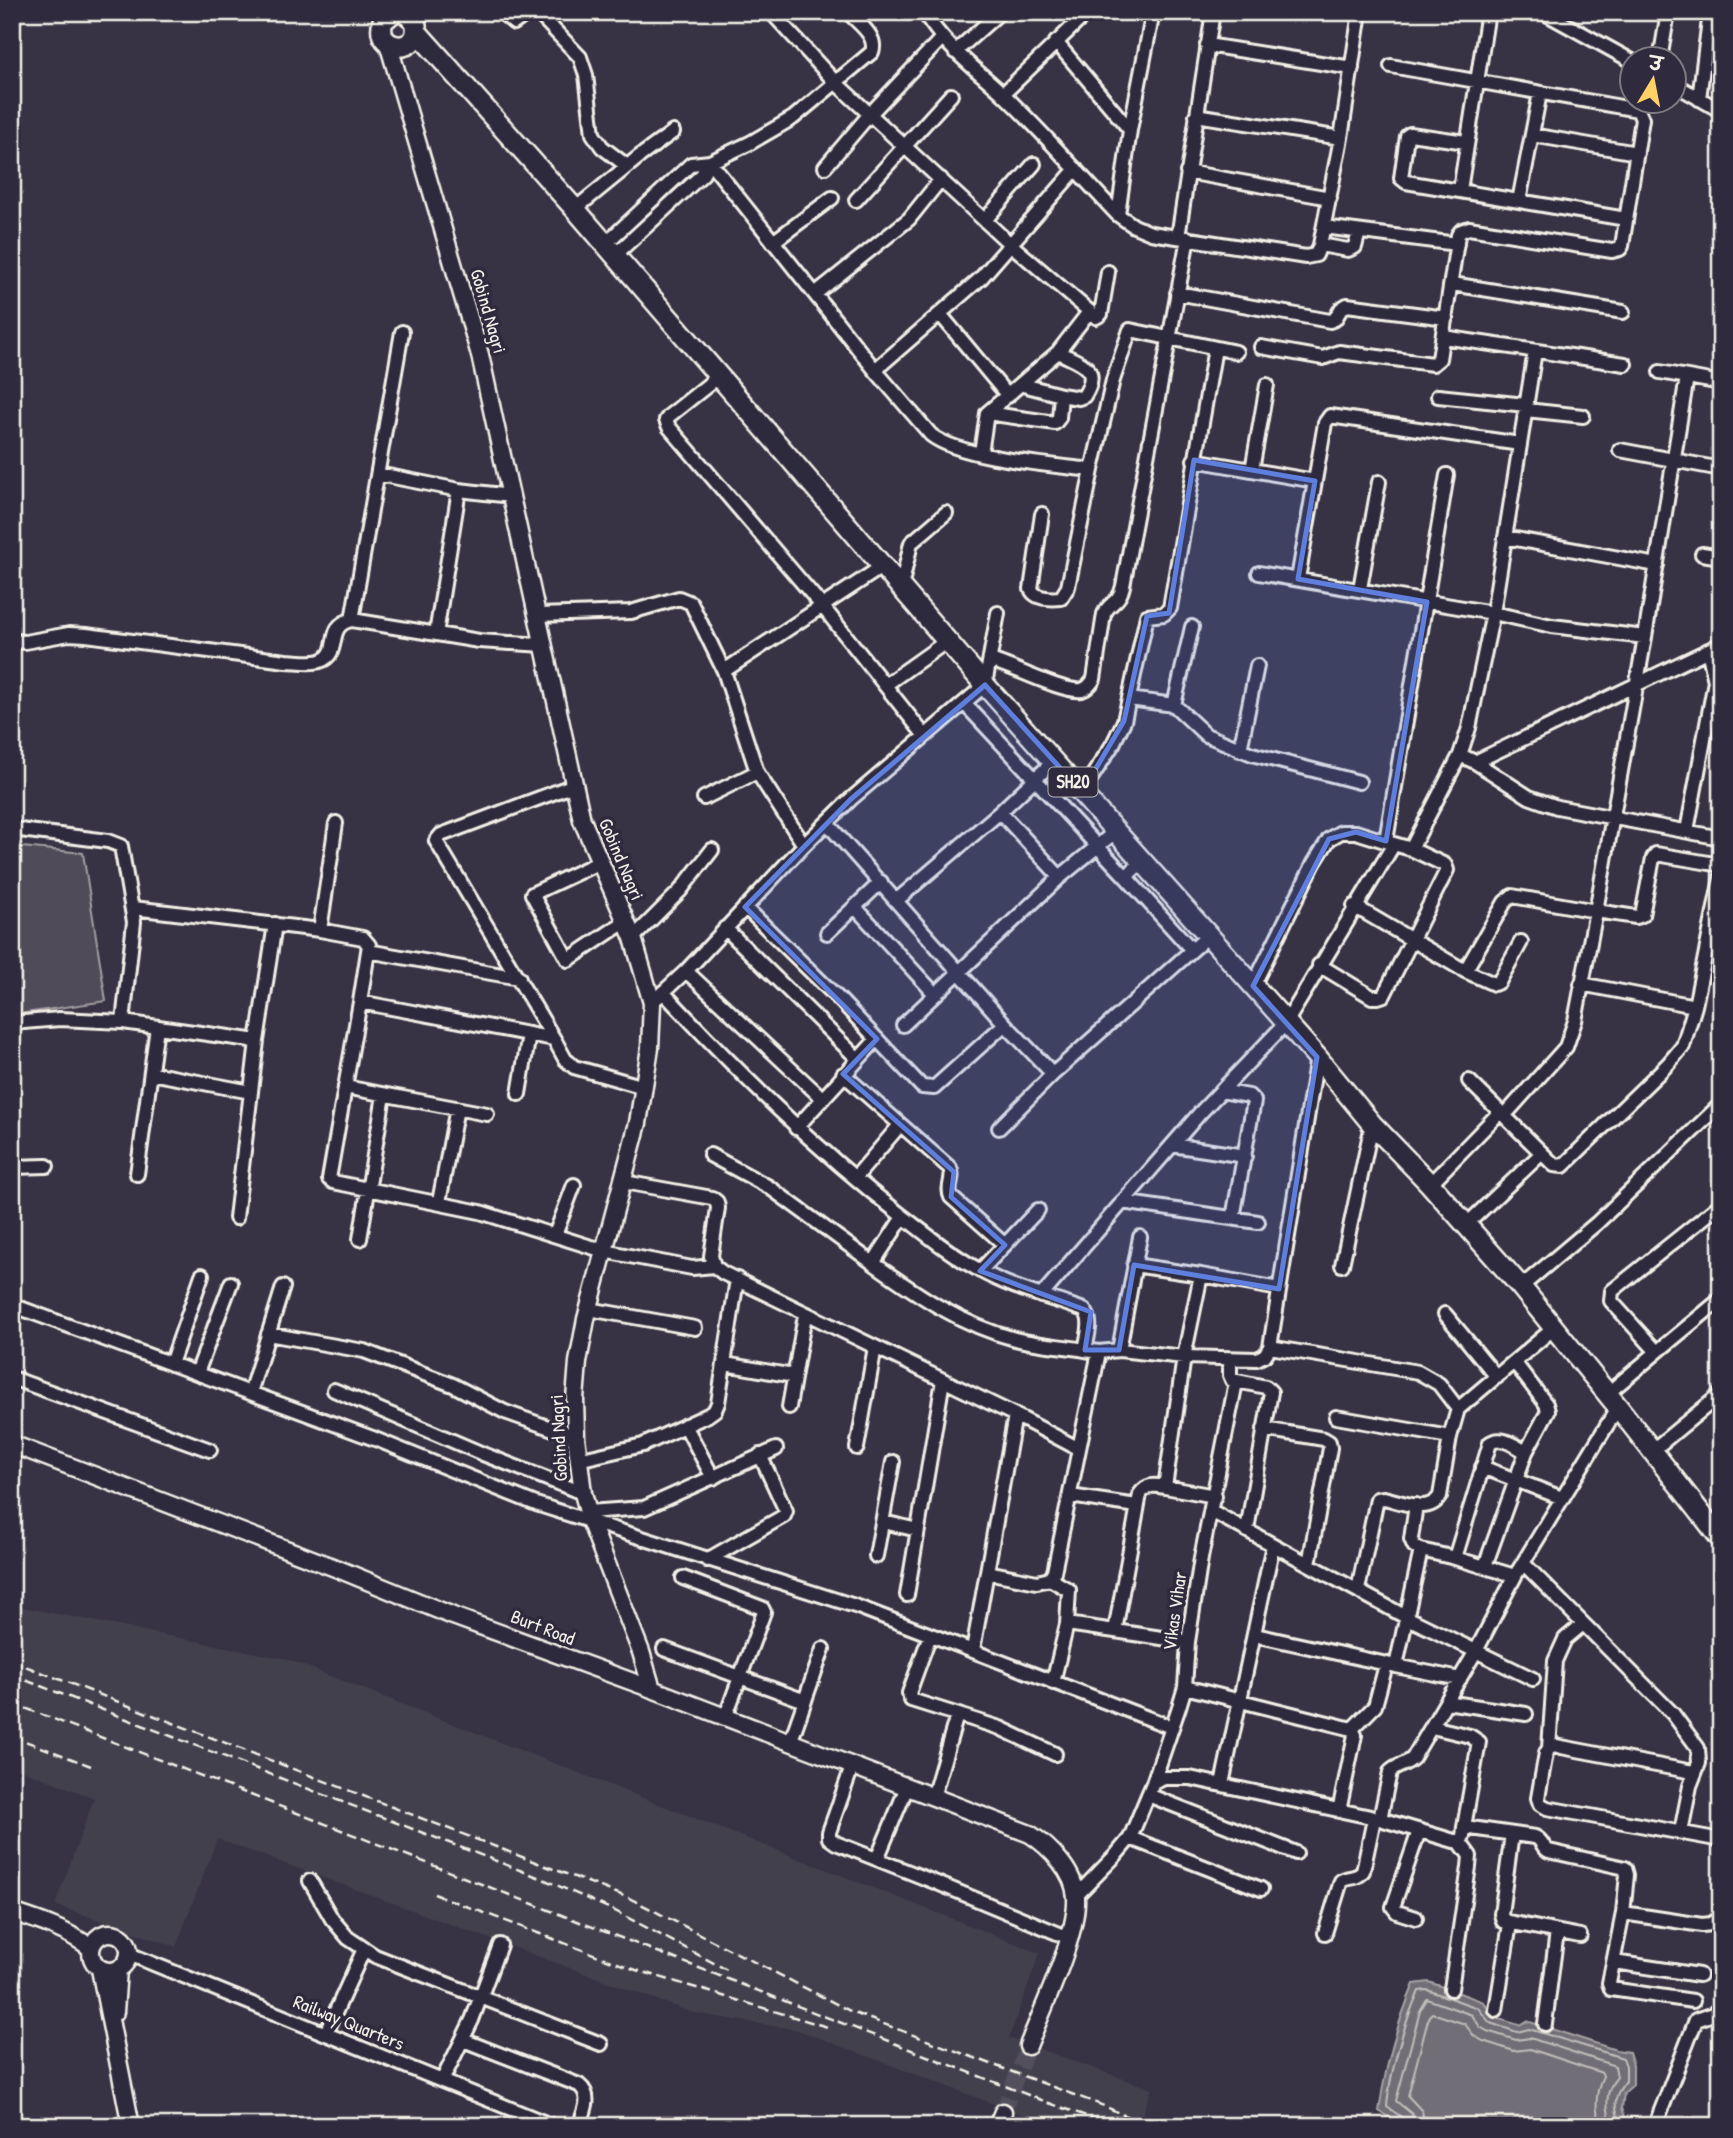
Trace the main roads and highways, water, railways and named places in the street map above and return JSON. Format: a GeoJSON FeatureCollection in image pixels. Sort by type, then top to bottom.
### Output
{"type":"FeatureCollection","features":[{"type":"Feature","properties":{"kind":"main road"},"geometry":{"type":"LineString","coordinates":[[404,16],[411,43],[399,47],[388,43],[382,33],[382,27],[383,21],[404,16]]}},
{"type":"Feature","properties":{"kind":"main road","name":"SH20"},"geometry":{"type":"LineString","coordinates":[[404,16],[575,209],[985,685],[1317,1057],[1372,1124],[1430,1184],[1521,1287],[1721,1539]]}},
{"type":"Feature","properties":{"kind":"water"},"geometry":{"type":"Polygon","coordinates":[[[1429,1982],[1484,2002],[1492,2017],[1519,2025],[1527,2021],[1629,2052],[1633,2065],[1633,2085],[1624,2093],[1622,2108],[1628,2126],[1411,2126],[1398,2123],[1379,2111],[1392,2046],[1408,1999],[1414,1984],[1429,1982]]]}},
{"type":"Feature","properties":{"kind":"tunnel"},"geometry":{"type":"LineString","coordinates":[[1003,2112],[1028,2046]]}},
{"type":"Feature","properties":{"kind":"railway"},"geometry":{"type":"LineString","coordinates":[[12,1661],[629,1898],[854,2013],[1104,2106],[1148,2126]]}},
{"type":"Feature","properties":{"kind":"railway"},"geometry":{"type":"LineString","coordinates":[[12,1675],[543,1879],[615,1911],[727,1970]]}},
{"type":"Feature","properties":{"kind":"railway"},"geometry":{"type":"LineString","coordinates":[[12,1703],[1049,2103],[1115,2126]]}},
{"type":"Feature","properties":{"kind":"railway"},"geometry":{"type":"LineString","coordinates":[[12,1736],[91,1766]]}},
{"type":"Feature","properties":{"kind":"railway"},"geometry":{"type":"LineString","coordinates":[[434,1894],[636,1970],[831,2028]]}}]}
